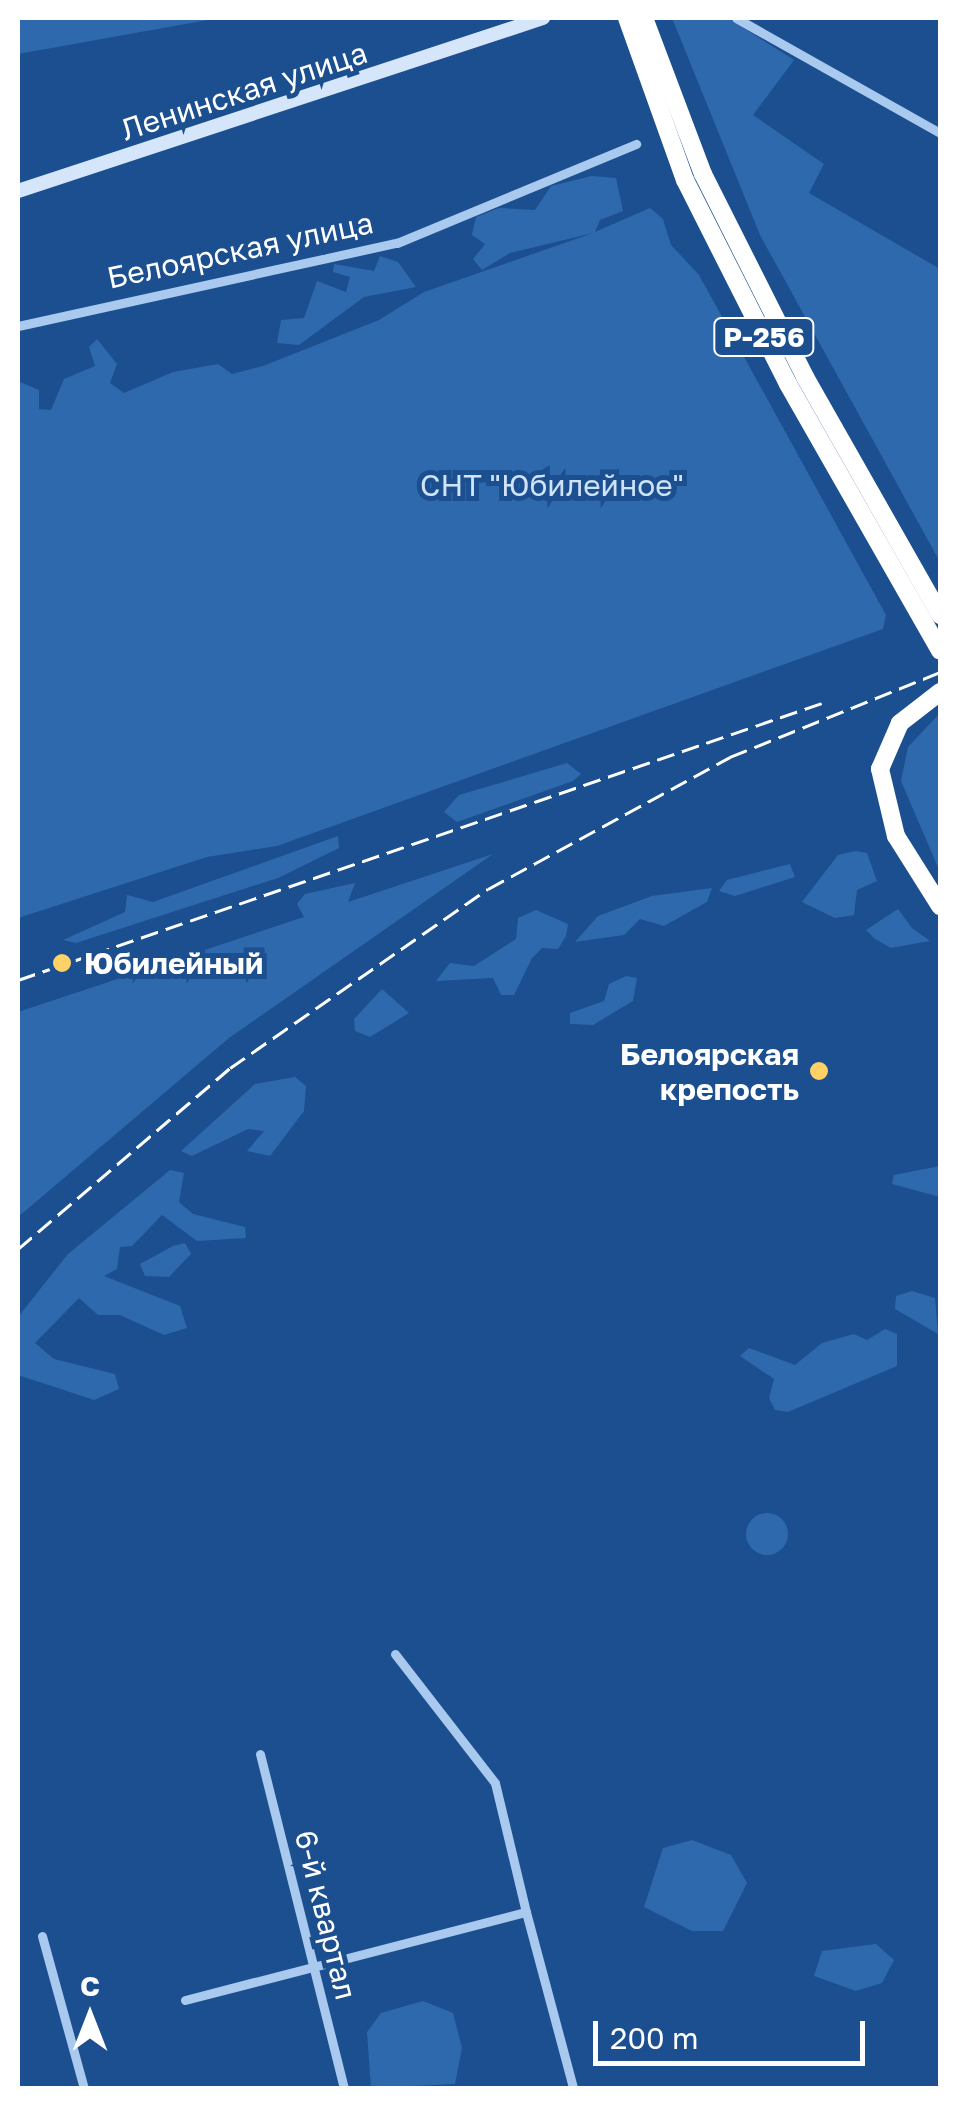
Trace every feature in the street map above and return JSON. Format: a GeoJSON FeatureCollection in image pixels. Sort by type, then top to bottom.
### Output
{"type":"FeatureCollection","features":[{"type":"Feature","properties":{"kind":"highway","name":"Р-256"},"geometry":{"type":"LineString","coordinates":[[627,18],[644,44],[703,174],[797,360],[933,613],[940,652]]}},
{"type":"Feature","properties":{"kind":"highway","name":"Р-256"},"geometry":{"type":"LineString","coordinates":[[644,18],[644,44]]}},
{"type":"Feature","properties":{"kind":"highway"},"geometry":{"type":"LineString","coordinates":[[644,44],[656,18]]}},
{"type":"Feature","properties":{"kind":"highway"},"geometry":{"type":"LineString","coordinates":[[940,692],[900,723],[880,770],[896,836],[940,906]]}},
{"type":"Feature","properties":{"kind":"street","name":"Ленинская улица"},"geometry":{"type":"LineString","coordinates":[[18,192],[543,18]]}},
{"type":"Feature","properties":{"kind":"street"},"geometry":{"type":"LineString","coordinates":[[616,18],[644,44]]}},
{"type":"Feature","properties":{"kind":"street"},"geometry":{"type":"LineString","coordinates":[[736,18],[940,133]]}},
{"type":"Feature","properties":{"kind":"street","name":"Белоярская улица"},"geometry":{"type":"LineString","coordinates":[[18,326],[397,243],[636,144]]}},
{"type":"Feature","properties":{"kind":"street"},"geometry":{"type":"LineString","coordinates":[[395,1654],[495,1783],[573,2088]]}},
{"type":"Feature","properties":{"kind":"street","name":"6-й квартал"},"geometry":{"type":"LineString","coordinates":[[260,1754],[344,2088]]}},
{"type":"Feature","properties":{"kind":"street"},"geometry":{"type":"LineString","coordinates":[[185,2000],[526,1912]]}},
{"type":"Feature","properties":{"kind":"street"},"geometry":{"type":"LineString","coordinates":[[42,1936],[84,2088]]}},
{"type":"Feature","properties":{"kind":"green space"},"geometry":{"type":"Polygon","coordinates":[[[18,18],[219,18],[18,54],[18,18]]]}},
{"type":"Feature","properties":{"kind":"green space"},"geometry":{"type":"Polygon","coordinates":[[[672,18],[728,18],[794,60],[753,115],[824,164],[809,193],[940,269],[940,562],[760,235],[672,18]]]}},
{"type":"Feature","properties":{"kind":"green space","name":"СНТ \"Юбилейное\""},"geometry":{"type":"Polygon","coordinates":[[[592,176],[616,178],[623,211],[600,220],[595,232],[650,208],[663,219],[671,245],[699,275],[886,615],[883,629],[277,846],[207,857],[18,918],[18,381],[39,390],[39,409],[51,410],[64,379],[95,366],[89,347],[97,339],[117,364],[110,383],[124,393],[173,372],[218,364],[232,374],[263,366],[379,320],[424,292],[593,233],[510,253],[482,270],[473,259],[485,244],[472,235],[476,217],[499,208],[535,210],[551,186],[592,176]]]}},
{"type":"Feature","properties":{"kind":"green space"},"geometry":{"type":"Polygon","coordinates":[[[380,256],[398,262],[416,287],[364,297],[299,345],[277,343],[281,320],[304,318],[317,281],[346,292],[350,277],[333,272],[334,264],[374,271],[380,256]]]}},
{"type":"Feature","properties":{"kind":"green space"},"geometry":{"type":"Polygon","coordinates":[[[940,713],[940,872],[901,781],[908,747],[940,713]]]}},
{"type":"Feature","properties":{"kind":"green space"},"geometry":{"type":"Polygon","coordinates":[[[567,763],[581,774],[573,781],[457,822],[444,812],[459,795],[567,763]]]}},
{"type":"Feature","properties":{"kind":"green space"},"geometry":{"type":"Polygon","coordinates":[[[338,836],[339,848],[278,878],[76,943],[63,940],[125,912],[127,895],[153,902],[338,836]]]}},
{"type":"Feature","properties":{"kind":"green space"},"geometry":{"type":"Polygon","coordinates":[[[867,853],[877,881],[857,890],[854,915],[835,918],[802,902],[838,855],[867,853]]]}},
{"type":"Feature","properties":{"kind":"green space"},"geometry":{"type":"Polygon","coordinates":[[[493,854],[229,1038],[18,1217],[18,1012],[304,917],[297,904],[305,894],[355,883],[348,902],[493,854]]]}},
{"type":"Feature","properties":{"kind":"green space"},"geometry":{"type":"Polygon","coordinates":[[[790,864],[795,877],[735,896],[719,891],[727,880],[790,864]]]}},
{"type":"Feature","properties":{"kind":"green space"},"geometry":{"type":"Polygon","coordinates":[[[712,888],[707,902],[664,926],[640,919],[624,935],[575,942],[598,916],[652,896],[712,888]]]}},
{"type":"Feature","properties":{"kind":"green space"},"geometry":{"type":"Polygon","coordinates":[[[898,909],[912,928],[930,941],[891,948],[866,930],[898,909]]]}},
{"type":"Feature","properties":{"kind":"green space"},"geometry":{"type":"Polygon","coordinates":[[[536,910],[568,924],[566,936],[558,949],[542,948],[532,958],[514,995],[501,995],[493,978],[436,981],[450,963],[474,966],[516,939],[518,918],[536,910]]]}},
{"type":"Feature","properties":{"kind":"green space"},"geometry":{"type":"Polygon","coordinates":[[[626,976],[637,978],[633,1001],[593,1025],[570,1024],[570,1013],[604,1001],[609,984],[626,976]]]}},
{"type":"Feature","properties":{"kind":"green space"},"geometry":{"type":"Polygon","coordinates":[[[382,989],[409,1013],[370,1037],[355,1031],[354,1019],[382,989]]]}},
{"type":"Feature","properties":{"kind":"green space"},"geometry":{"type":"Polygon","coordinates":[[[295,1077],[306,1086],[304,1111],[270,1156],[247,1151],[264,1131],[248,1129],[192,1156],[181,1151],[255,1084],[295,1077]]]}},
{"type":"Feature","properties":{"kind":"green space"},"geometry":{"type":"Polygon","coordinates":[[[940,1166],[940,1197],[892,1184],[894,1175],[940,1166]]]}},
{"type":"Feature","properties":{"kind":"green space"},"geometry":{"type":"Polygon","coordinates":[[[170,1170],[184,1173],[179,1202],[193,1214],[245,1227],[246,1238],[197,1241],[162,1215],[132,1246],[120,1247],[117,1269],[104,1276],[180,1306],[187,1328],[164,1335],[120,1315],[98,1315],[79,1298],[35,1343],[54,1359],[115,1374],[119,1389],[94,1400],[18,1375],[18,1317],[68,1254],[170,1170]]]}},
{"type":"Feature","properties":{"kind":"green space"},"geometry":{"type":"Polygon","coordinates":[[[185,1243],[191,1254],[169,1277],[145,1276],[140,1264],[185,1243]]]}},
{"type":"Feature","properties":{"kind":"green space"},"geometry":{"type":"Polygon","coordinates":[[[912,1291],[935,1298],[938,1334],[895,1309],[896,1296],[912,1291]]]}},
{"type":"Feature","properties":{"kind":"green space"},"geometry":{"type":"Polygon","coordinates":[[[885,1329],[897,1334],[897,1366],[788,1412],[775,1410],[769,1398],[774,1379],[740,1356],[749,1348],[795,1365],[822,1343],[854,1334],[867,1340],[885,1329]]]}},
{"type":"Feature","properties":{"kind":"green space"},"geometry":{"type":"Polygon","coordinates":[[[767,1513],[782,1519],[788,1534],[782,1549],[767,1555],[752,1549],[746,1534],[752,1519],[767,1513]]]}},
{"type":"Feature","properties":{"kind":"green space"},"geometry":{"type":"Polygon","coordinates":[[[692,1840],[731,1855],[747,1883],[723,1931],[692,1931],[644,1907],[663,1848],[692,1840]]]}},
{"type":"Feature","properties":{"kind":"green space"},"geometry":{"type":"Polygon","coordinates":[[[876,1944],[894,1960],[882,1983],[856,1991],[814,1976],[822,1951],[876,1944]]]}},
{"type":"Feature","properties":{"kind":"green space"},"geometry":{"type":"Polygon","coordinates":[[[423,2001],[453,2013],[462,2048],[455,2084],[371,2088],[367,2032],[381,2013],[423,2001]]]}},
{"type":"Feature","properties":{"kind":"railway"},"geometry":{"type":"LineString","coordinates":[[18,1249],[230,1068],[488,889],[730,757],[940,672]]}},
{"type":"Feature","properties":{"kind":"railway"},"geometry":{"type":"LineString","coordinates":[[18,980],[822,703]]}},
{"type":"Feature","properties":{"kind":"place","name":"Юбилейный"},"geometry":{"type":"Point","coordinates":[62,963]}},
{"type":"Feature","properties":{"kind":"place","name":"Белоярская крепость"},"geometry":{"type":"Point","coordinates":[819,1071]}}]}
